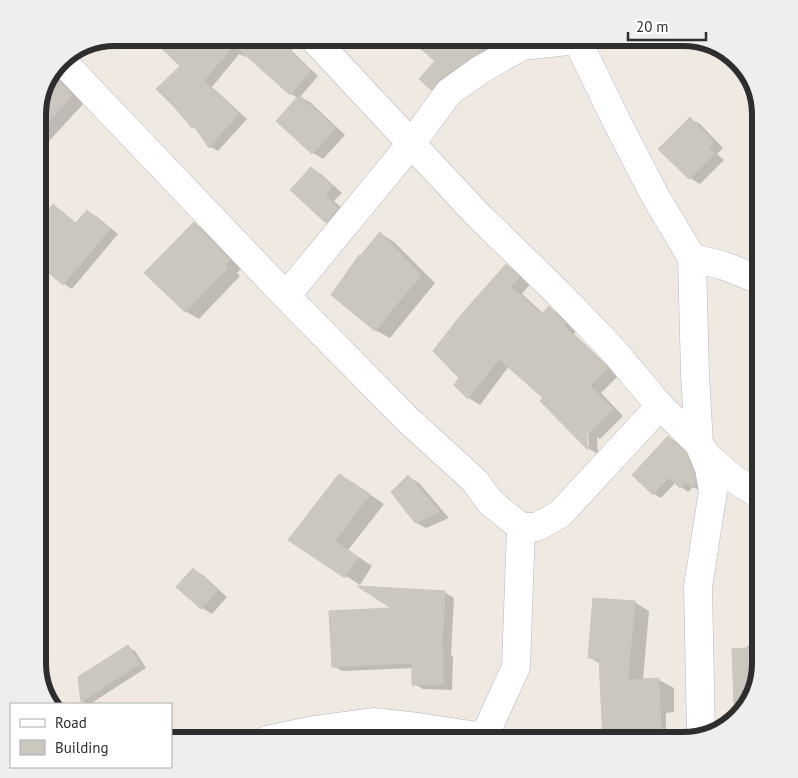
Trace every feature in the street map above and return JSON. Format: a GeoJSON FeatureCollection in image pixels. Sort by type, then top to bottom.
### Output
{"type":"FeatureCollection","features":[{"type":"Feature","properties":{"kind":"street"},"geometry":{"type":"LineString","coordinates":[[320,46],[476,213],[606,343],[660,406],[699,444],[708,457],[734,479],[752,490]]}},
{"type":"Feature","properties":{"kind":"street"},"geometry":{"type":"LineString","coordinates":[[286,296],[411,144],[449,92],[480,70],[522,46]]}},
{"type":"Feature","properties":{"kind":"street"},"geometry":{"type":"LineString","coordinates":[[579,46],[654,194],[692,258],[699,444],[709,468],[713,491],[698,588],[701,729]]}},
{"type":"Feature","properties":{"kind":"street"},"geometry":{"type":"LineString","coordinates":[[67,66],[286,296],[408,419],[475,481],[490,502],[521,526],[537,527],[560,514],[660,406]]}},
{"type":"Feature","properties":{"kind":"street"},"geometry":{"type":"LineString","coordinates":[[692,258],[722,265],[752,277]]}},
{"type":"Feature","properties":{"kind":"street"},"geometry":{"type":"LineString","coordinates":[[487,732],[516,667],[521,526]]}},
{"type":"Feature","properties":{"kind":"street"},"geometry":{"type":"LineString","coordinates":[[305,732],[373,722],[446,732]]}},
{"type":"Feature","properties":{"kind":"building"},"geometry":{"type":"Polygon","coordinates":[[[159,46],[233,46],[204,81],[239,113],[209,148],[194,126],[192,128],[156,89],[180,66],[159,46]]]}},
{"type":"Feature","properties":{"kind":"building"},"geometry":{"type":"Polygon","coordinates":[[[235,46],[285,46],[311,70],[290,95],[235,46]]]}},
{"type":"Feature","properties":{"kind":"building"},"geometry":{"type":"Polygon","coordinates":[[[417,46],[476,46],[482,51],[440,79],[431,90],[419,79],[435,61],[417,46]]]}},
{"type":"Feature","properties":{"kind":"building"},"geometry":{"type":"Polygon","coordinates":[[[56,78],[73,95],[46,125],[46,110],[53,84],[56,78]]]}},
{"type":"Feature","properties":{"kind":"building"},"geometry":{"type":"Polygon","coordinates":[[[299,95],[336,128],[312,154],[276,121],[299,95]]]}},
{"type":"Feature","properties":{"kind":"building"},"geometry":{"type":"Polygon","coordinates":[[[690,117],[714,142],[708,147],[715,153],[689,179],[658,149],[690,117]]]}},
{"type":"Feature","properties":{"kind":"building"},"geometry":{"type":"Polygon","coordinates":[[[311,167],[333,186],[325,195],[338,208],[326,223],[290,190],[311,167]]]}},
{"type":"Feature","properties":{"kind":"building"},"geometry":{"type":"Polygon","coordinates":[[[53,204],[75,224],[87,210],[110,229],[63,285],[46,271],[46,213],[53,204]]]}},
{"type":"Feature","properties":{"kind":"building"},"geometry":{"type":"Polygon","coordinates":[[[194,222],[230,260],[225,265],[228,268],[185,312],[144,273],[194,222]]]}},
{"type":"Feature","properties":{"kind":"building"},"geometry":{"type":"Polygon","coordinates":[[[380,232],[421,275],[375,331],[331,295],[359,255],[380,232]]]}},
{"type":"Feature","properties":{"kind":"building"},"geometry":{"type":"Polygon","coordinates":[[[506,264],[520,277],[511,287],[542,314],[549,306],[566,324],[564,326],[608,368],[590,386],[613,409],[588,434],[586,431],[588,450],[540,401],[543,398],[499,359],[468,399],[454,385],[459,378],[433,351],[460,316],[506,264]]]}},
{"type":"Feature","properties":{"kind":"building"},"geometry":{"type":"Polygon","coordinates":[[[668,436],[686,453],[694,472],[696,484],[693,488],[686,482],[680,488],[669,477],[653,495],[632,475],[668,436]]]}},
{"type":"Feature","properties":{"kind":"building"},"geometry":{"type":"Polygon","coordinates":[[[339,474],[370,494],[335,541],[358,557],[345,578],[288,540],[339,474]]]}},
{"type":"Feature","properties":{"kind":"building"},"geometry":{"type":"Polygon","coordinates":[[[408,475],[440,512],[415,523],[391,492],[408,475]]]}},
{"type":"Feature","properties":{"kind":"building"},"geometry":{"type":"Polygon","coordinates":[[[193,568],[218,590],[201,609],[176,587],[193,568]]]}},
{"type":"Feature","properties":{"kind":"building"},"geometry":{"type":"Polygon","coordinates":[[[357,586],[445,591],[442,649],[443,685],[412,685],[412,663],[332,667],[329,611],[391,608],[357,586]]]}},
{"type":"Feature","properties":{"kind":"building"},"geometry":{"type":"Polygon","coordinates":[[[593,598],[635,601],[628,680],[659,678],[661,732],[603,732],[599,659],[588,658],[593,598]]]}},
{"type":"Feature","properties":{"kind":"building"},"geometry":{"type":"Polygon","coordinates":[[[128,645],[140,664],[81,702],[78,677],[128,645]]]}},
{"type":"Feature","properties":{"kind":"building"},"geometry":{"type":"Polygon","coordinates":[[[752,648],[752,663],[747,689],[738,705],[734,705],[732,649],[752,648]]]}}]}
